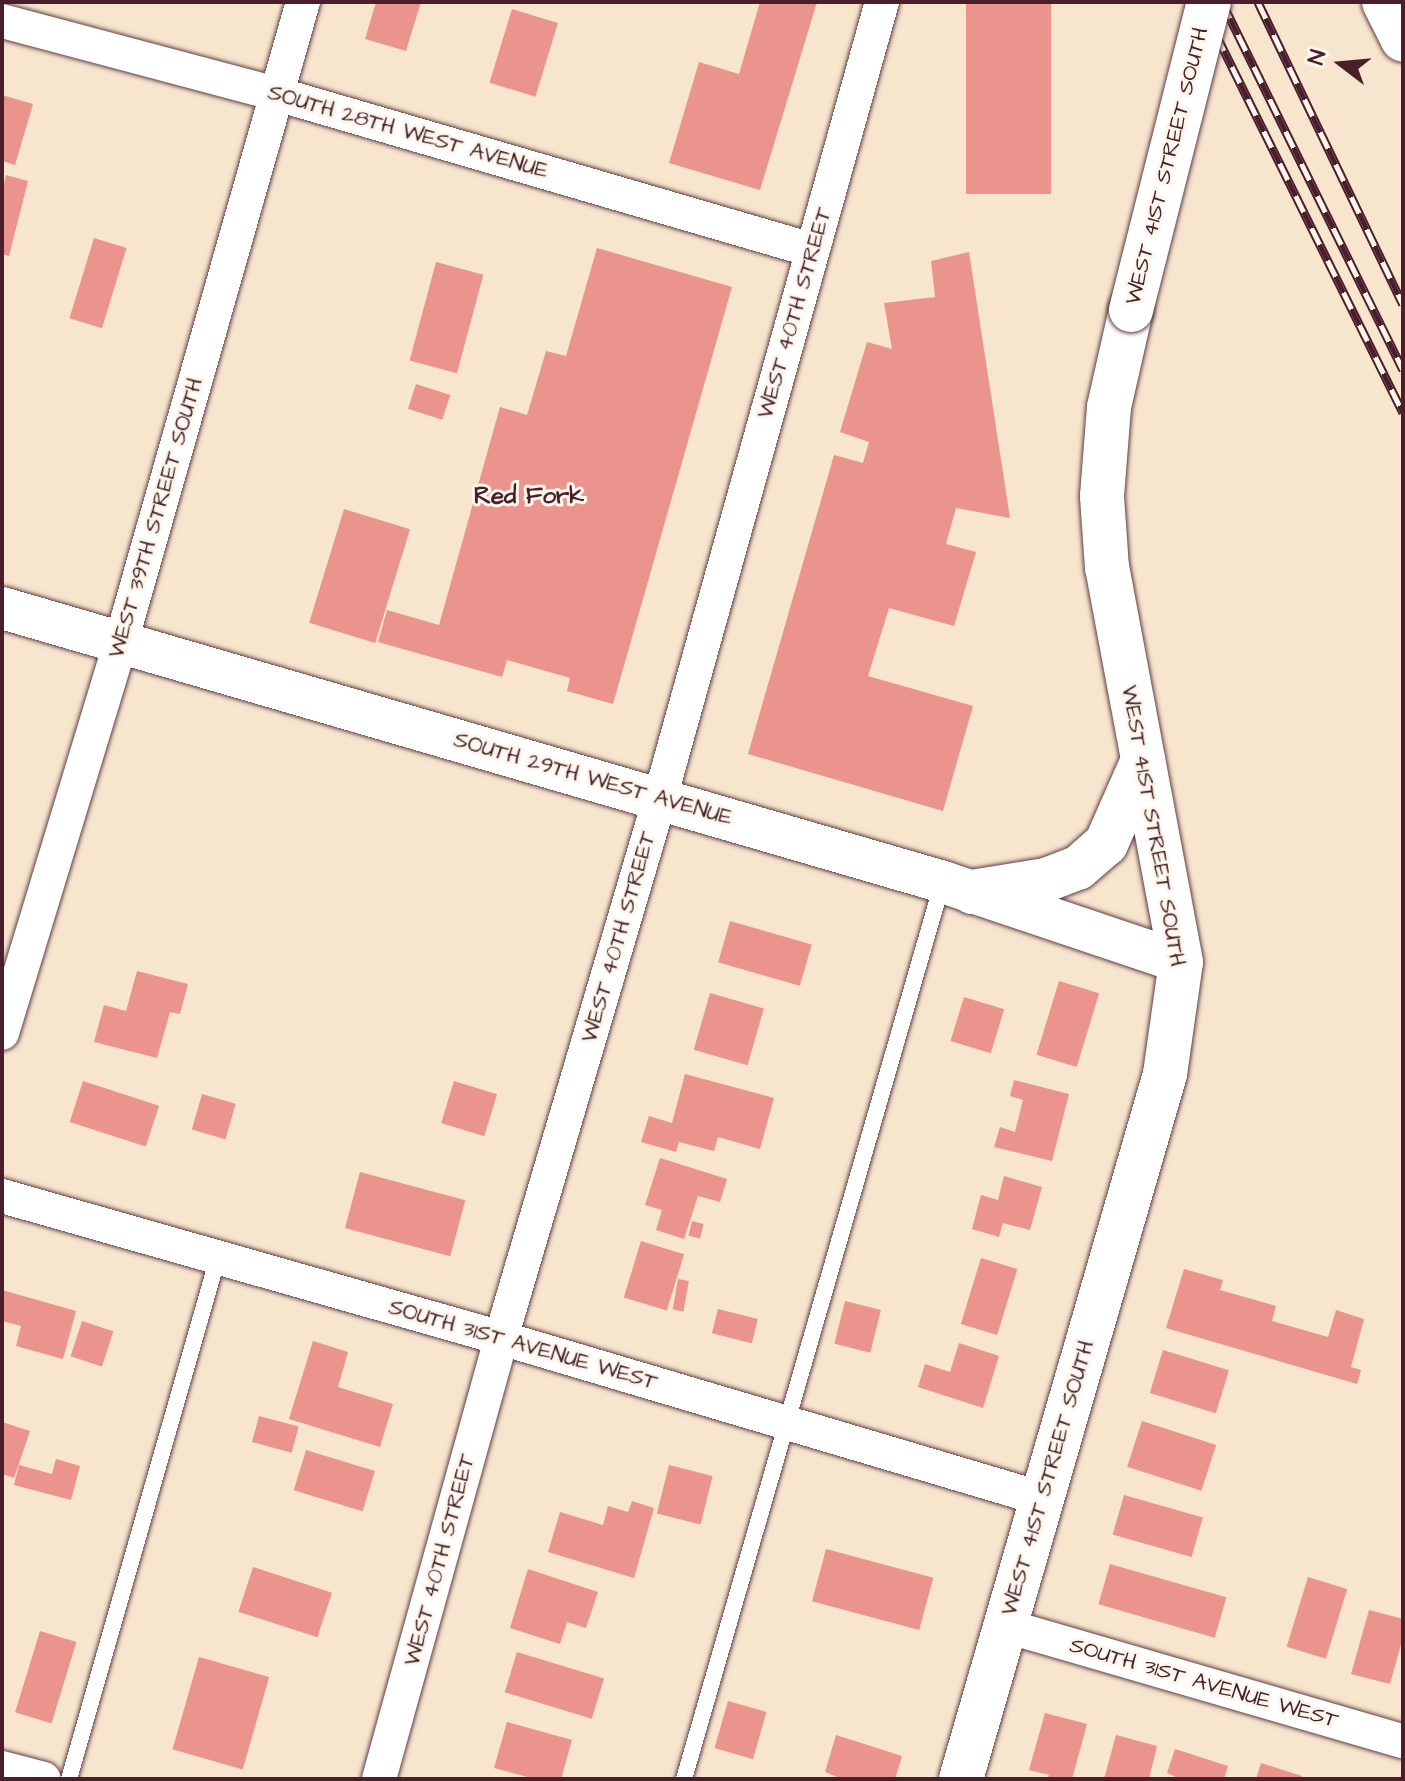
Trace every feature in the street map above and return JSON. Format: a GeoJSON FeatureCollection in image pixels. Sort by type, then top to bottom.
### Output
{"type":"FeatureCollection","features":[{"type":"Feature","properties":{"kind":"main road","name":"WEST 41ST STREET SOUTH"},"geometry":{"type":"LineString","coordinates":[[961,1779],[1165,1074],[1181,962],[1107,568],[1102,496],[1109,407],[1209,2]]}},
{"type":"Feature","properties":{"kind":"main road"},"geometry":{"type":"LineString","coordinates":[[1384,2],[1403,40]]}},
{"type":"Feature","properties":{"kind":"main road"},"geometry":{"type":"LineString","coordinates":[[957,887],[1046,880],[1078,868],[1106,844],[1143,760]]}},
{"type":"Feature","properties":{"kind":"street","name":"WEST 39TH STREET SOUTH"},"geometry":{"type":"LineString","coordinates":[[2,1033],[121,642],[303,2]]}},
{"type":"Feature","properties":{"kind":"street","name":"WEST 40TH STREET"},"geometry":{"type":"LineString","coordinates":[[379,1779],[501,1338],[660,798],[882,2]]}},
{"type":"Feature","properties":{"kind":"street","name":"SOUTH 28TH WEST AVENUE"},"geometry":{"type":"LineString","coordinates":[[2,21],[277,94],[812,250]]}},
{"type":"Feature","properties":{"kind":"street","name":"SOUTH 29TH WEST AVENUE"},"geometry":{"type":"LineString","coordinates":[[2,608],[957,887],[1181,962]]}},
{"type":"Feature","properties":{"kind":"street","name":"SOUTH 31ST AVENUE WEST"},"geometry":{"type":"LineString","coordinates":[[2,1196],[501,1338],[1043,1499]]}},
{"type":"Feature","properties":{"kind":"street","name":"SOUTH 31ST AVENUE WEST"},"geometry":{"type":"LineString","coordinates":[[1006,1626],[1403,1741]]}},
{"type":"Feature","properties":{"kind":"street"},"geometry":{"type":"LineString","coordinates":[[2,1768],[44,1779]]}},
{"type":"Feature","properties":{"kind":"lane"},"geometry":{"type":"LineString","coordinates":[[684,1779],[784,1423],[957,887]]}},
{"type":"Feature","properties":{"kind":"lane"},"geometry":{"type":"LineString","coordinates":[[69,1779],[218,1257]]}},
{"type":"Feature","properties":{"kind":"building"},"geometry":{"type":"Polygon","coordinates":[[[376,2],[421,2],[406,51],[365,39],[376,2]]]}},
{"type":"Feature","properties":{"kind":"building"},"geometry":{"type":"Polygon","coordinates":[[[760,2],[817,2],[760,190],[669,163],[699,62],[739,74],[760,2]]]}},
{"type":"Feature","properties":{"kind":"building"},"geometry":{"type":"Polygon","coordinates":[[[966,2],[1051,2],[1051,194],[966,194],[966,2]]]}},
{"type":"Feature","properties":{"kind":"building"},"geometry":{"type":"Polygon","coordinates":[[[512,9],[558,23],[535,97],[489,83],[512,9]]]}},
{"type":"Feature","properties":{"kind":"building"},"geometry":{"type":"Polygon","coordinates":[[[2,95],[33,104],[15,165],[2,161],[2,95]]]}},
{"type":"Feature","properties":{"kind":"building"},"geometry":{"type":"Polygon","coordinates":[[[6,175],[28,181],[9,256],[2,254],[2,192],[6,175]]]}},
{"type":"Feature","properties":{"kind":"building"},"geometry":{"type":"Polygon","coordinates":[[[94,238],[127,248],[102,328],[69,318],[94,238]]]}},
{"type":"Feature","properties":{"kind":"building"},"geometry":{"type":"Polygon","coordinates":[[[597,248],[732,287],[613,704],[567,691],[570,678],[507,660],[502,677],[378,642],[387,610],[439,625],[500,407],[527,415],[546,351],[566,356],[597,248]]]}},
{"type":"Feature","properties":{"kind":"building"},"geometry":{"type":"Polygon","coordinates":[[[969,252],[1010,518],[956,508],[946,544],[976,552],[954,626],[889,608],[868,676],[973,706],[943,811],[748,754],[834,455],[863,463],[869,442],[840,432],[867,342],[892,349],[884,303],[935,297],[931,261],[969,252]]]}},
{"type":"Feature","properties":{"kind":"building"},"geometry":{"type":"Polygon","coordinates":[[[436,262],[483,275],[457,373],[410,361],[436,262]]]}},
{"type":"Feature","properties":{"kind":"building"},"geometry":{"type":"Polygon","coordinates":[[[416,384],[450,395],[442,420],[408,409],[416,384]]]}},
{"type":"Feature","properties":{"kind":"building"},"geometry":{"type":"Polygon","coordinates":[[[344,509],[410,529],[375,643],[309,623],[344,509]]]}},
{"type":"Feature","properties":{"kind":"building"},"geometry":{"type":"Polygon","coordinates":[[[730,921],[812,944],[800,986],[718,962],[730,921]]]}},
{"type":"Feature","properties":{"kind":"building"},"geometry":{"type":"Polygon","coordinates":[[[137,971],[188,984],[180,1014],[170,1012],[157,1058],[94,1042],[104,1005],[126,1011],[137,971]]]}},
{"type":"Feature","properties":{"kind":"building"},"geometry":{"type":"Polygon","coordinates":[[[1059,981],[1099,993],[1077,1067],[1036,1055],[1059,981]]]}},
{"type":"Feature","properties":{"kind":"building"},"geometry":{"type":"Polygon","coordinates":[[[710,993],[764,1008],[748,1065],[694,1050],[710,993]]]}},
{"type":"Feature","properties":{"kind":"building"},"geometry":{"type":"Polygon","coordinates":[[[964,997],[1004,1009],[991,1053],[951,1041],[964,997]]]}},
{"type":"Feature","properties":{"kind":"building"},"geometry":{"type":"Polygon","coordinates":[[[685,1074],[774,1098],[760,1149],[718,1137],[714,1151],[679,1142],[676,1152],[641,1142],[649,1116],[672,1123],[685,1074]]]}},
{"type":"Feature","properties":{"kind":"building"},"geometry":{"type":"Polygon","coordinates":[[[1014,1080],[1069,1094],[1052,1161],[994,1147],[1000,1127],[1015,1132],[1023,1100],[1010,1096],[1014,1080]]]}},
{"type":"Feature","properties":{"kind":"building"},"geometry":{"type":"Polygon","coordinates":[[[83,1081],[159,1106],[146,1147],[70,1122],[83,1081]]]}},
{"type":"Feature","properties":{"kind":"building"},"geometry":{"type":"Polygon","coordinates":[[[454,1081],[497,1094],[484,1136],[441,1123],[454,1081]]]}},
{"type":"Feature","properties":{"kind":"building"},"geometry":{"type":"Polygon","coordinates":[[[202,1094],[236,1104],[225,1139],[192,1130],[202,1094]]]}},
{"type":"Feature","properties":{"kind":"building"},"geometry":{"type":"Polygon","coordinates":[[[660,1158],[727,1179],[720,1202],[698,1196],[684,1239],[656,1230],[662,1210],[645,1205],[660,1158]]]}},
{"type":"Feature","properties":{"kind":"building"},"geometry":{"type":"Polygon","coordinates":[[[360,1172],[465,1200],[450,1256],[345,1228],[360,1172]]]}},
{"type":"Feature","properties":{"kind":"building"},"geometry":{"type":"Polygon","coordinates":[[[1004,1176],[1042,1187],[1030,1230],[1003,1223],[999,1237],[972,1229],[981,1195],[998,1200],[1004,1176]]]}},
{"type":"Feature","properties":{"kind":"building"},"geometry":{"type":"Polygon","coordinates":[[[692,1221],[704,1224],[700,1238],[688,1236],[692,1221]]]}},
{"type":"Feature","properties":{"kind":"building"},"geometry":{"type":"Polygon","coordinates":[[[641,1241],[684,1254],[667,1311],[624,1297],[641,1241]]]}},
{"type":"Feature","properties":{"kind":"building"},"geometry":{"type":"Polygon","coordinates":[[[981,1258],[1017,1269],[997,1335],[961,1324],[981,1258]]]}},
{"type":"Feature","properties":{"kind":"building"},"geometry":{"type":"Polygon","coordinates":[[[1184,1269],[1223,1280],[1220,1290],[1276,1306],[1272,1321],[1328,1337],[1336,1310],[1364,1319],[1351,1367],[1361,1370],[1357,1384],[1166,1328],[1184,1269]]]}},
{"type":"Feature","properties":{"kind":"building"},"geometry":{"type":"Polygon","coordinates":[[[678,1279],[689,1281],[683,1311],[673,1310],[678,1279]]]}},
{"type":"Feature","properties":{"kind":"building"},"geometry":{"type":"Polygon","coordinates":[[[2,1290],[76,1311],[63,1359],[16,1346],[21,1326],[2,1321],[2,1290]]]}},
{"type":"Feature","properties":{"kind":"building"},"geometry":{"type":"Polygon","coordinates":[[[845,1301],[881,1310],[870,1353],[834,1344],[845,1301]]]}},
{"type":"Feature","properties":{"kind":"building"},"geometry":{"type":"Polygon","coordinates":[[[718,1309],[758,1319],[752,1343],[712,1333],[718,1309]]]}},
{"type":"Feature","properties":{"kind":"building"},"geometry":{"type":"Polygon","coordinates":[[[82,1321],[113,1331],[102,1366],[71,1356],[82,1321]]]}},
{"type":"Feature","properties":{"kind":"building"},"geometry":{"type":"Polygon","coordinates":[[[313,1341],[348,1352],[338,1387],[393,1404],[380,1447],[289,1419],[313,1341]]]}},
{"type":"Feature","properties":{"kind":"building"},"geometry":{"type":"Polygon","coordinates":[[[959,1343],[999,1356],[983,1408],[918,1387],[925,1364],[950,1372],[959,1343]]]}},
{"type":"Feature","properties":{"kind":"building"},"geometry":{"type":"Polygon","coordinates":[[[1163,1350],[1229,1370],[1216,1413],[1150,1393],[1163,1350]]]}},
{"type":"Feature","properties":{"kind":"building"},"geometry":{"type":"Polygon","coordinates":[[[259,1416],[299,1427],[292,1453],[252,1442],[259,1416]]]}},
{"type":"Feature","properties":{"kind":"building"},"geometry":{"type":"Polygon","coordinates":[[[1142,1421],[1216,1445],[1201,1491],[1127,1467],[1142,1421]]]}},
{"type":"Feature","properties":{"kind":"building"},"geometry":{"type":"Polygon","coordinates":[[[2,1422],[30,1431],[14,1478],[2,1474],[2,1422]]]}},
{"type":"Feature","properties":{"kind":"building"},"geometry":{"type":"Polygon","coordinates":[[[306,1450],[375,1471],[363,1511],[294,1490],[306,1450]]]}},
{"type":"Feature","properties":{"kind":"building"},"geometry":{"type":"Polygon","coordinates":[[[56,1459],[80,1466],[71,1500],[14,1485],[19,1465],[52,1474],[56,1459]]]}},
{"type":"Feature","properties":{"kind":"building"},"geometry":{"type":"Polygon","coordinates":[[[669,1465],[713,1476],[701,1524],[657,1514],[669,1465]]]}},
{"type":"Feature","properties":{"kind":"building"},"geometry":{"type":"Polygon","coordinates":[[[1124,1495],[1203,1518],[1192,1557],[1113,1534],[1124,1495]]]}},
{"type":"Feature","properties":{"kind":"building"},"geometry":{"type":"Polygon","coordinates":[[[632,1501],[654,1508],[634,1578],[548,1552],[560,1512],[603,1525],[608,1506],[628,1512],[632,1501]]]}},
{"type":"Feature","properties":{"kind":"building"},"geometry":{"type":"Polygon","coordinates":[[[826,1549],[933,1578],[919,1630],[812,1601],[826,1549]]]}},
{"type":"Feature","properties":{"kind":"building"},"geometry":{"type":"Polygon","coordinates":[[[1110,1564],[1226,1597],[1215,1638],[1098,1604],[1110,1564]]]}},
{"type":"Feature","properties":{"kind":"building"},"geometry":{"type":"Polygon","coordinates":[[[253,1567],[332,1593],[317,1637],[238,1612],[253,1567]]]}},
{"type":"Feature","properties":{"kind":"building"},"geometry":{"type":"Polygon","coordinates":[[[528,1569],[598,1592],[586,1628],[567,1622],[560,1644],[510,1628],[528,1569]]]}},
{"type":"Feature","properties":{"kind":"building"},"geometry":{"type":"Polygon","coordinates":[[[1308,1577],[1347,1589],[1326,1659],[1287,1647],[1308,1577]]]}},
{"type":"Feature","properties":{"kind":"building"},"geometry":{"type":"Polygon","coordinates":[[[1369,1610],[1403,1619],[1403,1637],[1390,1684],[1351,1674],[1369,1610]]]}},
{"type":"Feature","properties":{"kind":"building"},"geometry":{"type":"Polygon","coordinates":[[[40,1631],[76,1642],[51,1723],[15,1712],[40,1631]]]}},
{"type":"Feature","properties":{"kind":"building"},"geometry":{"type":"Polygon","coordinates":[[[517,1652],[604,1679],[592,1719],[505,1692],[517,1652]]]}},
{"type":"Feature","properties":{"kind":"building"},"geometry":{"type":"Polygon","coordinates":[[[199,1657],[269,1677],[243,1769],[173,1749],[199,1657]]]}},
{"type":"Feature","properties":{"kind":"building"},"geometry":{"type":"Polygon","coordinates":[[[728,1701],[766,1712],[753,1759],[714,1748],[728,1701]]]}},
{"type":"Feature","properties":{"kind":"building"},"geometry":{"type":"Polygon","coordinates":[[[1045,1713],[1087,1724],[1072,1779],[1047,1779],[1049,1775],[1029,1770],[1045,1713]]]}},
{"type":"Feature","properties":{"kind":"building"},"geometry":{"type":"Polygon","coordinates":[[[507,1722],[572,1740],[561,1779],[535,1779],[494,1768],[507,1722]]]}},
{"type":"Feature","properties":{"kind":"building"},"geometry":{"type":"Polygon","coordinates":[[[836,1735],[902,1756],[895,1779],[842,1779],[825,1772],[836,1735]]]}},
{"type":"Feature","properties":{"kind":"building"},"geometry":{"type":"Polygon","coordinates":[[[1116,1735],[1157,1746],[1149,1779],[1104,1779],[1116,1735]]]}},
{"type":"Feature","properties":{"kind":"building"},"geometry":{"type":"Polygon","coordinates":[[[1175,1749],[1228,1766],[1224,1779],[1180,1779],[1167,1773],[1175,1749]]]}},
{"type":"Feature","properties":{"kind":"building"},"geometry":{"type":"Polygon","coordinates":[[[1261,1763],[1302,1776],[1301,1779],[1256,1779],[1261,1763]]]}},
{"type":"Feature","properties":{"kind":"railway"},"geometry":{"type":"LineString","coordinates":[[1200,2],[1403,413]]}},
{"type":"Feature","properties":{"kind":"railway"},"geometry":{"type":"LineString","coordinates":[[1222,2],[1403,370]]}},
{"type":"Feature","properties":{"kind":"railway"},"geometry":{"type":"LineString","coordinates":[[1258,2],[1403,304]]}},
{"type":"Feature","properties":{"kind":"district","name":"Red Fork"},"geometry":{"type":"Point","coordinates":[529,497]}}]}
